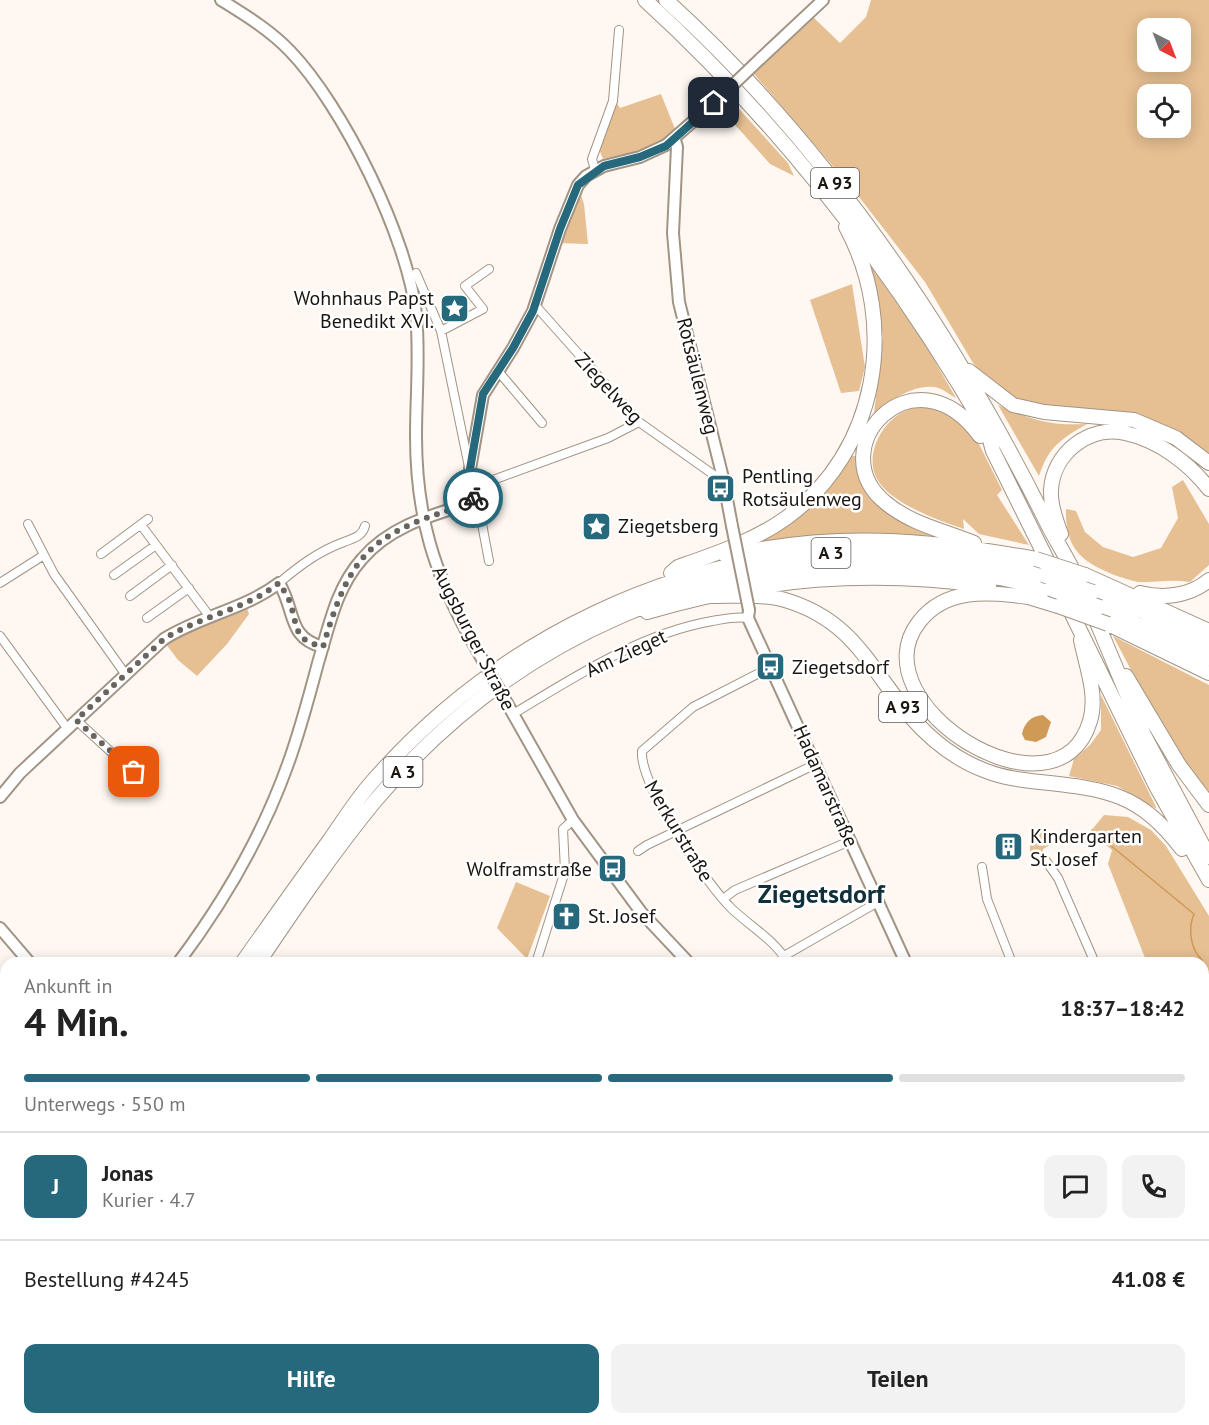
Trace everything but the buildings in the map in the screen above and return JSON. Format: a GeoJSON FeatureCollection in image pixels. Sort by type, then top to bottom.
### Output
{"type":"FeatureCollection","features":[{"type":"Feature","properties":{"kind":"highway","name":"A 93"},"geometry":{"type":"LineString","coordinates":[[645,0],[727,79],[826,191],[926,330],[988,433],[993,451],[1079,629],[1089,644],[1156,786],[1208,878]]}},
{"type":"Feature","properties":{"kind":"highway","name":"A 93"},"geometry":{"type":"LineString","coordinates":[[666,0],[738,72],[825,170],[906,279],[962,365],[1006,442],[1061,551],[1068,559],[1114,661],[1173,756],[1209,805]]}},
{"type":"Feature","properties":{"kind":"highway","name":"A 3"},"geometry":{"type":"LineString","coordinates":[[671,573],[678,567],[743,543],[786,518],[811,497],[829,477],[844,455],[856,430],[873,379],[875,316],[862,262],[826,191]]}},
{"type":"Feature","properties":{"kind":"highway","name":"A 93"},"geometry":{"type":"LineString","coordinates":[[962,365],[996,395],[1012,405],[1044,412],[1134,420],[1176,438],[1209,463]]}},
{"type":"Feature","properties":{"kind":"highway","name":"A 93"},"geometry":{"type":"LineString","coordinates":[[990,550],[915,520],[886,503],[873,491],[867,480],[863,457],[870,432],[878,420],[898,404],[914,399],[952,406],[969,420],[993,451]]}},
{"type":"Feature","properties":{"kind":"highway"},"geometry":{"type":"LineString","coordinates":[[1068,559],[1050,492],[1052,475],[1065,453],[1087,437],[1112,432],[1126,433],[1156,445],[1189,468],[1209,489]]}},
{"type":"Feature","properties":{"kind":"highway","name":"A 3"},"geometry":{"type":"LineString","coordinates":[[600,610],[607,601],[671,573],[739,553],[820,542],[885,539],[990,550]]}},
{"type":"Feature","properties":{"kind":"highway"},"geometry":{"type":"LineString","coordinates":[[990,550],[1036,559],[1085,575],[1209,631]]}},
{"type":"Feature","properties":{"kind":"highway","name":"A 3"},"geometry":{"type":"LineString","coordinates":[[246,957],[370,783],[411,739],[450,703],[493,671],[559,630],[630,597],[707,572],[736,565],[803,555],[864,551],[955,558],[1043,575],[1093,592],[1142,611],[1209,645]]}},
{"type":"Feature","properties":{"kind":"highway","name":"A 3"},"geometry":{"type":"LineString","coordinates":[[262,957],[375,801],[420,753],[486,696],[527,666],[593,628],[660,598],[698,586],[765,572],[835,564],[924,566],[961,570],[1050,589],[1100,607],[1209,658]]}},
{"type":"Feature","properties":{"kind":"highway"},"geometry":{"type":"LineString","coordinates":[[593,628],[612,625],[655,610],[769,584],[831,577],[897,576],[993,586],[1058,606],[1108,624],[1209,673]]}},
{"type":"Feature","properties":{"kind":"highway"},"geometry":{"type":"LineString","coordinates":[[1113,586],[1161,596],[1192,591],[1209,580]]}},
{"type":"Feature","properties":{"kind":"highway"},"geometry":{"type":"LineString","coordinates":[[1028,597],[988,592],[959,596],[940,603],[925,614],[912,630],[906,655],[911,681],[934,715],[968,744],[1005,760],[1031,764],[1056,760],[1074,747],[1085,732],[1092,709],[1090,682],[1079,629]]}},
{"type":"Feature","properties":{"kind":"highway","name":"A 93"},"geometry":{"type":"LineString","coordinates":[[713,596],[785,600],[815,613],[846,634],[861,649],[909,714],[940,746],[971,764],[1001,776],[1101,790],[1136,804],[1156,819],[1208,878]]}},
{"type":"Feature","properties":{"kind":"highway","name":"A 93"},"geometry":{"type":"LineString","coordinates":[[1114,661],[1119,679],[1144,735],[1209,857]]}},
{"type":"Feature","properties":{"kind":"street","name":"Augsburger Straße"},"geometry":{"type":"LineString","coordinates":[[221,0],[268,32],[306,70],[348,135],[384,208],[398,242],[416,312],[419,359],[416,438],[423,518],[437,573],[473,643],[573,820],[641,912],[683,957]]}},
{"type":"Feature","properties":{"kind":"street"},"geometry":{"type":"LineString","coordinates":[[489,561],[482,524],[471,488],[470,469],[483,394],[513,348],[535,305],[578,185],[595,170],[655,152],[675,140],[823,0]]}},
{"type":"Feature","properties":{"kind":"street"},"geometry":{"type":"LineString","coordinates":[[595,170],[592,159],[614,101],[619,30]]}},
{"type":"Feature","properties":{"kind":"street","name":"Rotsäulenweg"},"geometry":{"type":"LineString","coordinates":[[675,140],[677,147],[673,233],[679,302],[723,478],[749,614]]}},
{"type":"Feature","properties":{"kind":"street"},"geometry":{"type":"LineString","coordinates":[[441,331],[483,309],[465,286],[489,269]]}},
{"type":"Feature","properties":{"kind":"street"},"geometry":{"type":"LineString","coordinates":[[416,273],[441,331],[465,456],[470,469]]}},
{"type":"Feature","properties":{"kind":"street","name":"Ziegelweg"},"geometry":{"type":"LineString","coordinates":[[535,305],[639,422],[714,475],[723,478]]}},
{"type":"Feature","properties":{"kind":"street"},"geometry":{"type":"LineString","coordinates":[[498,371],[542,423]]}},
{"type":"Feature","properties":{"kind":"street"},"geometry":{"type":"LineString","coordinates":[[471,488],[608,438],[639,422]]}},
{"type":"Feature","properties":{"kind":"street"},"geometry":{"type":"LineString","coordinates":[[182,957],[238,871],[265,818],[287,766],[340,592],[351,573],[368,552],[386,537],[423,518],[474,502]]}},
{"type":"Feature","properties":{"kind":"street"},"geometry":{"type":"LineString","coordinates":[[100,554],[144,522],[156,545],[210,617]]}},
{"type":"Feature","properties":{"kind":"street"},"geometry":{"type":"LineString","coordinates":[[28,524],[54,574],[126,675]]}},
{"type":"Feature","properties":{"kind":"street"},"geometry":{"type":"LineString","coordinates":[[0,797],[15,778],[164,639],[180,629],[252,601],[324,550],[360,536],[365,526]]}},
{"type":"Feature","properties":{"kind":"street"},"geometry":{"type":"LineString","coordinates":[[114,575],[156,545]]}},
{"type":"Feature","properties":{"kind":"street"},"geometry":{"type":"LineString","coordinates":[[0,583],[44,555]]}},
{"type":"Feature","properties":{"kind":"street"},"geometry":{"type":"LineString","coordinates":[[130,596],[172,565]]}},
{"type":"Feature","properties":{"kind":"street"},"geometry":{"type":"LineString","coordinates":[[279,583],[290,602],[299,634],[309,644],[323,647]]}},
{"type":"Feature","properties":{"kind":"street"},"geometry":{"type":"LineString","coordinates":[[147,618],[189,588]]}},
{"type":"Feature","properties":{"kind":"street","name":"Hadamarstraße"},"geometry":{"type":"LineString","coordinates":[[749,614],[903,957]]}},
{"type":"Feature","properties":{"kind":"street","name":"Am Zieget"},"geometry":{"type":"LineString","coordinates":[[510,709],[661,634],[695,624],[749,614]]}},
{"type":"Feature","properties":{"kind":"street"},"geometry":{"type":"LineString","coordinates":[[0,636],[72,724],[134,772]]}},
{"type":"Feature","properties":{"kind":"street","name":"Merkurstraße"},"geometry":{"type":"LineString","coordinates":[[771,667],[693,707],[642,751],[642,768],[698,868],[723,898],[784,957]]}},
{"type":"Feature","properties":{"kind":"street"},"geometry":{"type":"LineString","coordinates":[[638,851],[816,764]]}},
{"type":"Feature","properties":{"kind":"street"},"geometry":{"type":"LineString","coordinates":[[538,957],[565,871],[563,830],[573,820]]}},
{"type":"Feature","properties":{"kind":"street"},"geometry":{"type":"LineString","coordinates":[[723,898],[735,890],[850,841]]}},
{"type":"Feature","properties":{"kind":"street"},"geometry":{"type":"LineString","coordinates":[[1046,861],[1058,878],[1092,957]]}},
{"type":"Feature","properties":{"kind":"street"},"geometry":{"type":"LineString","coordinates":[[982,867],[987,899],[1010,957]]}},
{"type":"Feature","properties":{"kind":"street"},"geometry":{"type":"LineString","coordinates":[[789,957],[878,902]]}},
{"type":"Feature","properties":{"kind":"street"},"geometry":{"type":"LineString","coordinates":[[0,928],[25,957]]}},
{"type":"Feature","properties":{"kind":"shaded area"},"geometry":{"type":"Polygon","coordinates":[[[871,0],[1209,0],[1209,457],[1181,435],[1045,408],[1003,395],[973,363],[925,282],[856,193],[754,74],[812,16],[840,43],[866,17],[871,0]]]}},
{"type":"Feature","properties":{"kind":"shaded area"},"geometry":{"type":"Polygon","coordinates":[[[661,94],[677,134],[650,149],[603,159],[599,149],[616,102],[620,108],[661,94]]]}},
{"type":"Feature","properties":{"kind":"shaded area"},"geometry":{"type":"Polygon","coordinates":[[[732,101],[788,163],[794,176],[770,164],[721,109],[732,101]]]}},
{"type":"Feature","properties":{"kind":"shaded area"},"geometry":{"type":"Polygon","coordinates":[[[579,190],[584,204],[588,244],[558,243],[579,190]]]}},
{"type":"Feature","properties":{"kind":"shaded area"},"geometry":{"type":"Polygon","coordinates":[[[866,259],[922,339],[956,398],[938,388],[918,388],[902,394],[874,413],[883,337],[876,293],[866,259]]]}},
{"type":"Feature","properties":{"kind":"shaded area"},"geometry":{"type":"Polygon","coordinates":[[[852,284],[865,367],[859,391],[841,393],[810,300],[852,284]]]}},
{"type":"Feature","properties":{"kind":"shaded area"},"geometry":{"type":"Polygon","coordinates":[[[998,405],[1041,421],[1087,424],[1057,444],[1047,457],[1039,476],[998,405]]]}},
{"type":"Feature","properties":{"kind":"shaded area"},"geometry":{"type":"Polygon","coordinates":[[[915,408],[949,412],[978,442],[1002,490],[997,495],[1029,545],[979,534],[963,519],[964,529],[929,516],[893,496],[877,479],[873,469],[874,448],[885,428],[901,413],[915,408]]]}},
{"type":"Feature","properties":{"kind":"shaded area"},"geometry":{"type":"Polygon","coordinates":[[[849,456],[856,456],[866,488],[883,508],[907,523],[937,536],[842,533],[760,542],[774,534],[810,505],[831,482],[849,456]]]}},
{"type":"Feature","properties":{"kind":"shaded area"},"geometry":{"type":"Polygon","coordinates":[[[1183,480],[1209,524],[1209,565],[1190,582],[1129,580],[1091,564],[1076,551],[1068,533],[1066,509],[1076,511],[1085,532],[1103,547],[1133,557],[1161,548],[1178,518],[1172,487],[1183,480]]]}},
{"type":"Feature","properties":{"kind":"shaded area"},"geometry":{"type":"Polygon","coordinates":[[[247,608],[249,614],[227,644],[197,676],[178,660],[166,644],[182,633],[247,608]]]}},
{"type":"Feature","properties":{"kind":"shaded area"},"geometry":{"type":"Polygon","coordinates":[[[1113,636],[1209,685],[1209,799],[1162,728],[1113,636]]]}},
{"type":"Feature","properties":{"kind":"shaded area"},"geometry":{"type":"Polygon","coordinates":[[[1101,695],[1157,809],[1117,786],[1069,776],[1074,759],[1090,745],[1101,730],[1101,695]]]}},
{"type":"Feature","properties":{"kind":"shaded area"},"geometry":{"type":"Polygon","coordinates":[[[1043,715],[1051,722],[1046,737],[1036,742],[1025,740],[1022,734],[1026,723],[1043,715]]]}},
{"type":"Feature","properties":{"kind":"shaded area"},"geometry":{"type":"Polygon","coordinates":[[[1104,815],[1128,817],[1151,830],[1166,846],[1209,916],[1209,957],[1145,957],[1108,864],[1112,850],[1090,832],[1104,815]]]}},
{"type":"Feature","properties":{"kind":"shaded area"},"geometry":{"type":"Polygon","coordinates":[[[1030,830],[1043,830],[1052,836],[1052,844],[1043,849],[1043,854],[1030,854],[1030,830]]]}},
{"type":"Feature","properties":{"kind":"shaded area"},"geometry":{"type":"Polygon","coordinates":[[[516,882],[550,896],[528,957],[525,957],[497,928],[516,882]]]}},
{"type":"Feature","properties":{"kind":"waterway"},"geometry":{"type":"LineString","coordinates":[[1092,830],[1194,914],[1191,938],[1200,957]]}},
{"type":"Feature","properties":{"kind":"way so far"},"geometry":{"type":"LineString","coordinates":[[134,772],[76,720],[164,639],[180,629],[252,601],[279,583],[288,596],[299,634],[309,644],[323,647],[340,592],[351,573],[368,552],[405,525],[474,502],[473,498]]}},
{"type":"Feature","properties":{"kind":"place","name":"Wohnhaus Papst Benedikt XVI."},"geometry":{"type":"Point","coordinates":[455,309]}},
{"type":"Feature","properties":{"kind":"place","name":"Pentling Rotsäulenweg"},"geometry":{"type":"Point","coordinates":[721,488]}},
{"type":"Feature","properties":{"kind":"place","name":"Ziegetsberg"},"geometry":{"type":"Point","coordinates":[597,526]}},
{"type":"Feature","properties":{"kind":"place","name":"Ziegetsdorf"},"geometry":{"type":"Point","coordinates":[771,667]}},
{"type":"Feature","properties":{"kind":"place","name":"Kindergarten St. Josef"},"geometry":{"type":"Point","coordinates":[1009,847]}},
{"type":"Feature","properties":{"kind":"place","name":"Wolframstraße"},"geometry":{"type":"Point","coordinates":[613,869]}},
{"type":"Feature","properties":{"kind":"place","name":"St. Josef"},"geometry":{"type":"Point","coordinates":[567,916]}},
{"type":"Feature","properties":{"kind":"district","name":"Ziegetsdorf"},"geometry":{"type":"Point","coordinates":[821,894]}},
{"type":"Feature","properties":{"kind":"route"},"geometry":{"type":"LineString","coordinates":[[473,498],[470,469],[483,394],[513,348],[533,311],[560,229],[578,185],[586,176],[604,166],[640,157],[666,146],[714,103]]}}]}
